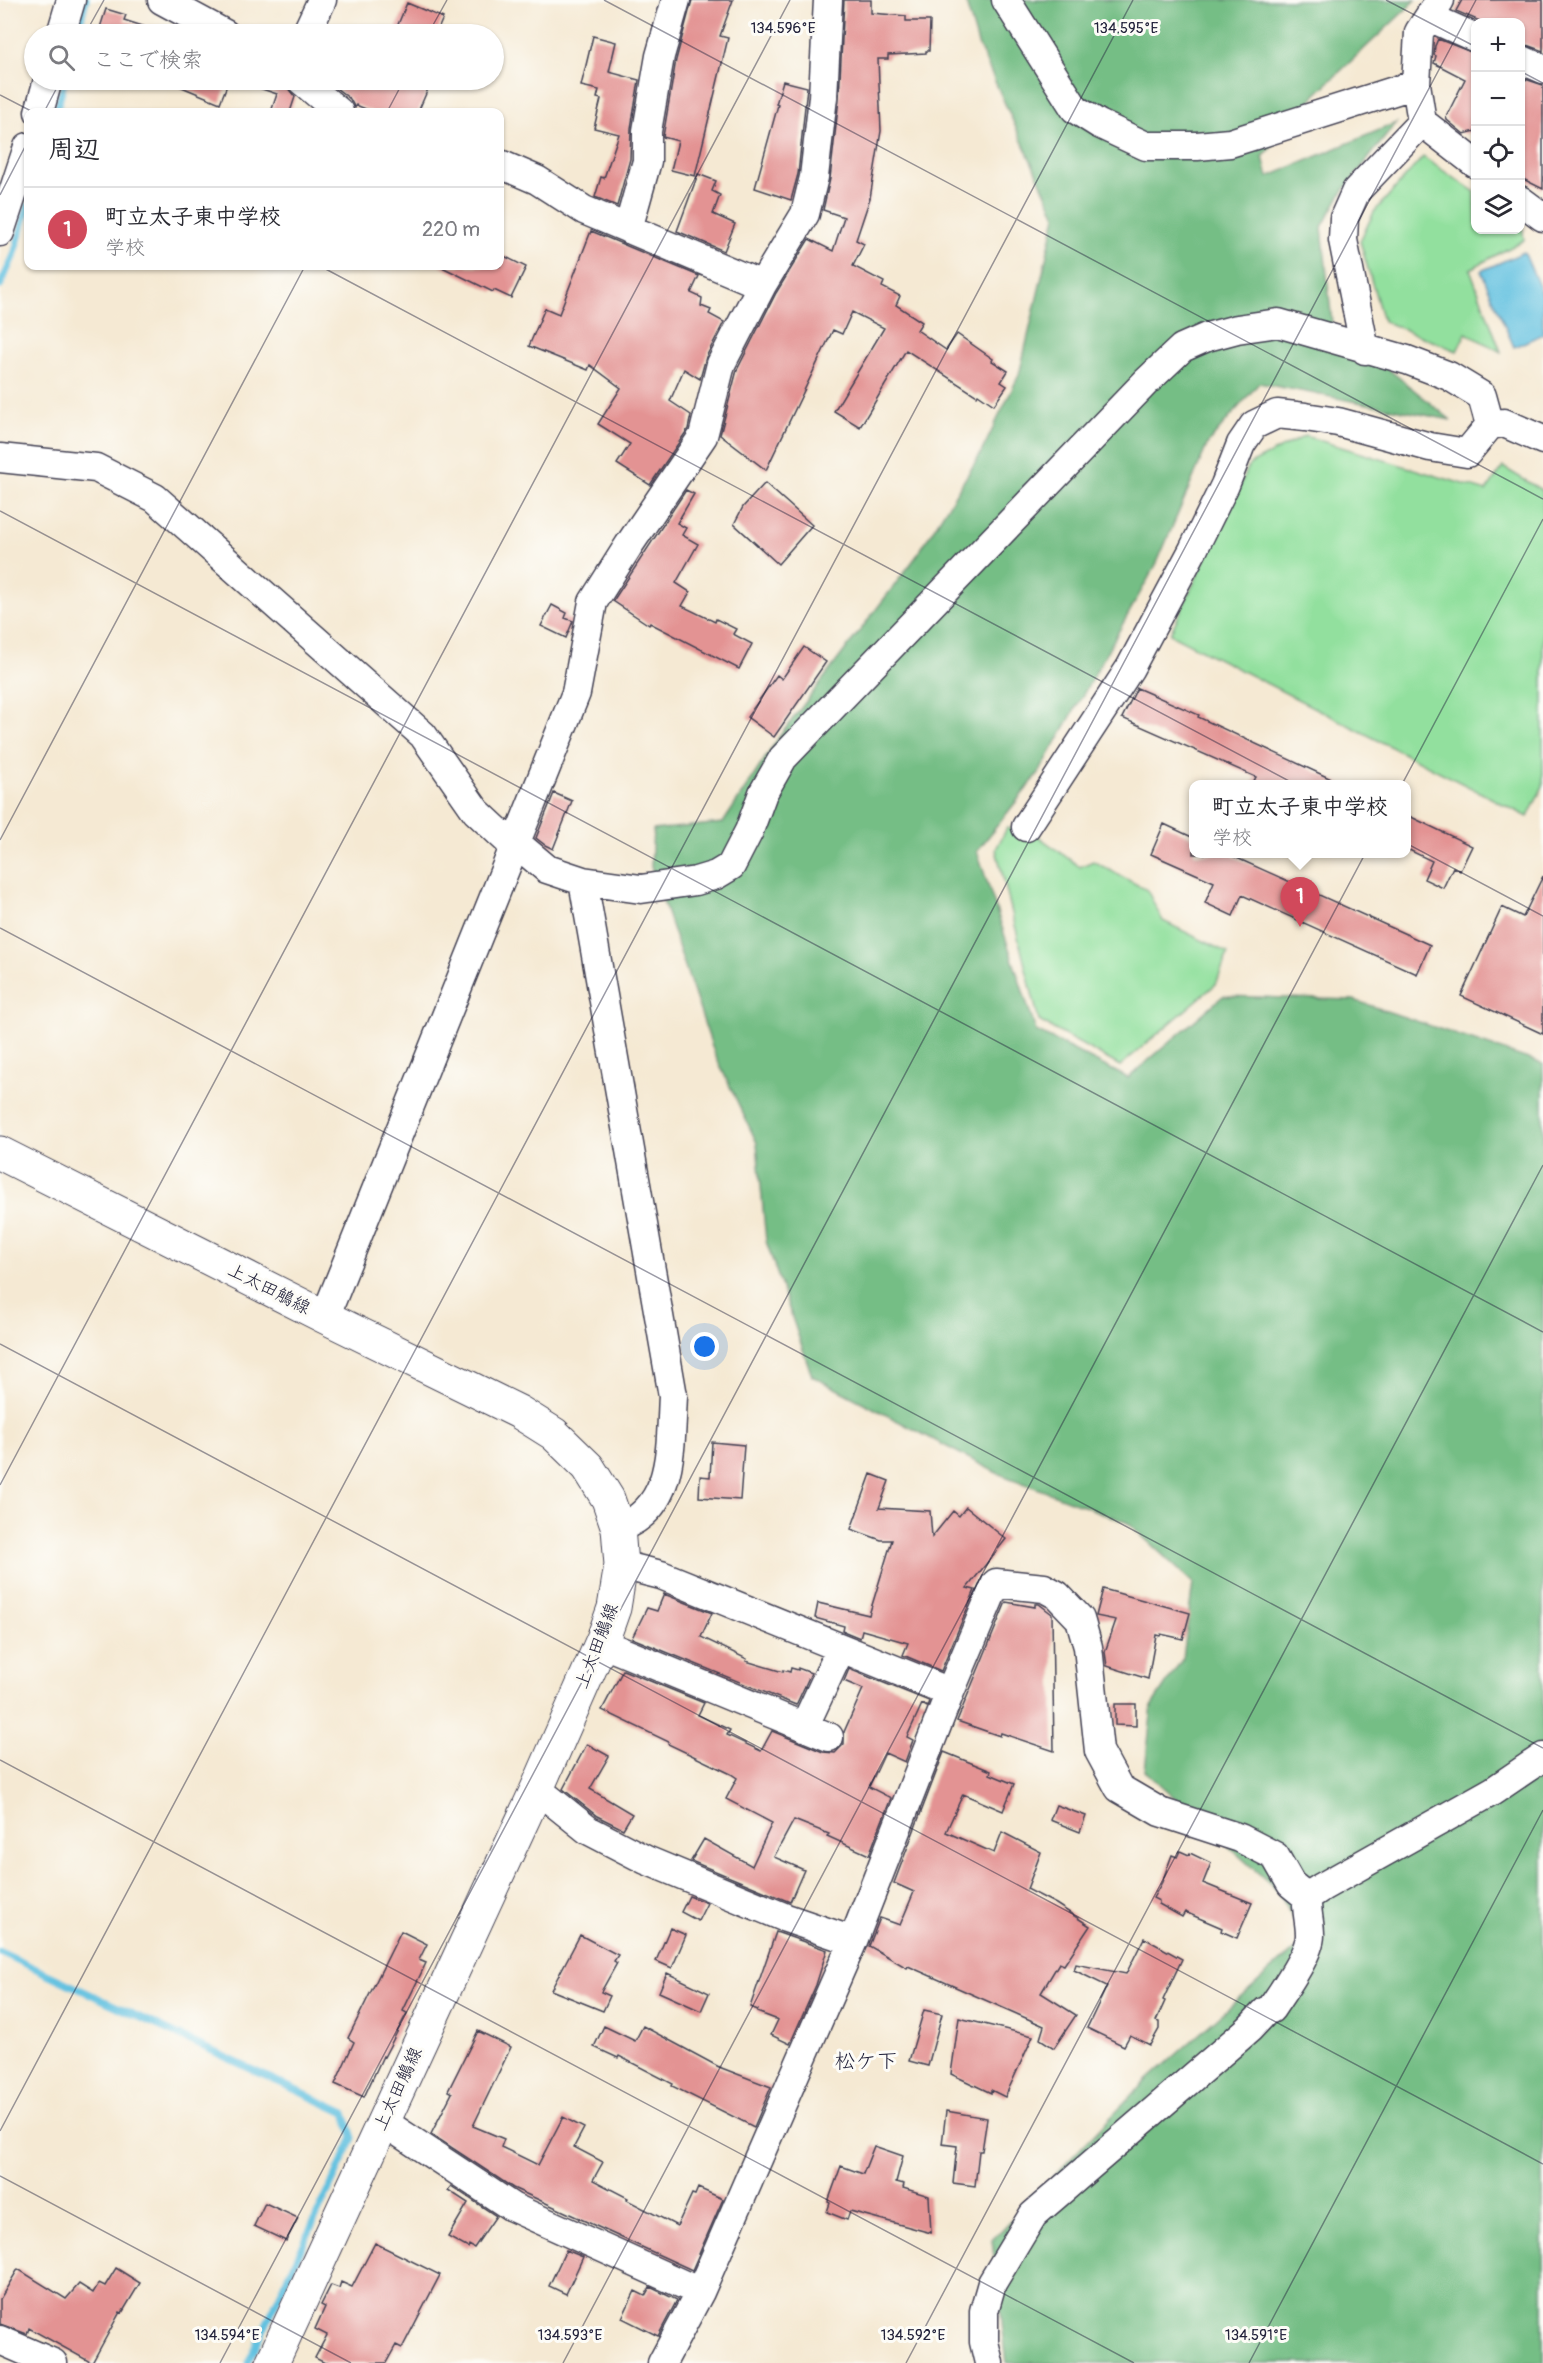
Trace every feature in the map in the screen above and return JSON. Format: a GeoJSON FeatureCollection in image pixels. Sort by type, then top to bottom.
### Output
{"type":"FeatureCollection","features":[{"type":"Feature","properties":{"kind":"main road","name":"上太田鵤線"},"geometry":{"type":"LineString","coordinates":[[0,1153],[519,1412],[554,1434],[588,1467],[608,1499],[618,1528],[621,1565],[614,1608],[601,1643],[537,1789],[272,2363]]}},
{"type":"Feature","properties":{"kind":"street"},"geometry":{"type":"LineString","coordinates":[[64,24],[71,0]]}},
{"type":"Feature","properties":{"kind":"street"},"geometry":{"type":"LineString","coordinates":[[162,0],[206,24]]}},
{"type":"Feature","properties":{"kind":"street"},"geometry":{"type":"LineString","coordinates":[[311,24],[322,0]]}},
{"type":"Feature","properties":{"kind":"street"},"geometry":{"type":"LineString","coordinates":[[628,229],[647,161],[647,131],[660,56],[676,0]]}},
{"type":"Feature","properties":{"kind":"street"},"geometry":{"type":"LineString","coordinates":[[325,1317],[576,693],[594,602],[629,545],[703,436],[721,364],[762,285],[805,213],[814,177],[823,97],[828,0]]}},
{"type":"Feature","properties":{"kind":"street"},"geometry":{"type":"LineString","coordinates":[[1006,0],[1075,109],[1098,124],[1146,146],[1197,146],[1230,143],[1416,84]]}},
{"type":"Feature","properties":{"kind":"street"},"geometry":{"type":"LineString","coordinates":[[1471,34],[1435,8],[1419,32],[1416,84],[1422,122],[1471,160]]}},
{"type":"Feature","properties":{"kind":"street"},"geometry":{"type":"LineString","coordinates":[[1525,61],[1543,69]]}},
{"type":"Feature","properties":{"kind":"street"},"geometry":{"type":"LineString","coordinates":[[40,108],[45,90]]}},
{"type":"Feature","properties":{"kind":"street"},"geometry":{"type":"LineString","coordinates":[[313,90],[334,108]]}},
{"type":"Feature","properties":{"kind":"street"},"geometry":{"type":"LineString","coordinates":[[1365,350],[1343,240],[1344,218],[1356,191],[1422,122]]}},
{"type":"Feature","properties":{"kind":"street"},"geometry":{"type":"LineString","coordinates":[[0,232],[24,159]]}},
{"type":"Feature","properties":{"kind":"street"},"geometry":{"type":"LineString","coordinates":[[504,166],[537,180],[584,210],[762,285]]}},
{"type":"Feature","properties":{"kind":"street"},"geometry":{"type":"LineString","coordinates":[[1525,203],[1543,217]]}},
{"type":"Feature","properties":{"kind":"street"},"geometry":{"type":"LineString","coordinates":[[0,458],[96,468],[155,498],[423,735],[476,812],[506,839],[516,843],[547,868],[583,881],[641,889],[696,881],[731,866],[749,831],[763,793],[783,758],[1146,382],[1182,348],[1208,337],[1237,329],[1278,323],[1365,350],[1407,360],[1449,376],[1482,396],[1490,425]]}},
{"type":"Feature","properties":{"kind":"street"},"geometry":{"type":"LineString","coordinates":[[1026,827],[1130,668],[1193,550],[1225,484],[1240,444],[1254,425],[1277,414],[1305,417],[1338,422],[1430,447],[1467,453],[1490,425],[1504,423],[1543,440]]}},
{"type":"Feature","properties":{"kind":"street"},"geometry":{"type":"LineString","coordinates":[[583,881],[673,1396],[670,1457],[659,1497],[634,1522],[618,1528]]}},
{"type":"Feature","properties":{"kind":"street"},"geometry":{"type":"LineString","coordinates":[[621,1565],[661,1575],[950,1692]]}},
{"type":"Feature","properties":{"kind":"street"},"geometry":{"type":"LineString","coordinates":[[662,2363],[700,2292],[853,1941],[950,1692],[996,1583],[1044,1588],[1057,1595],[1080,1619],[1088,1647],[1099,1751],[1119,1788],[1160,1812],[1240,1838],[1275,1857],[1291,1884],[1307,1897]]}},
{"type":"Feature","properties":{"kind":"street"},"geometry":{"type":"LineString","coordinates":[[601,1643],[817,1732],[841,1648]]}},
{"type":"Feature","properties":{"kind":"street"},"geometry":{"type":"LineString","coordinates":[[1307,1897],[1492,1791],[1543,1757]]}},
{"type":"Feature","properties":{"kind":"street"},"geometry":{"type":"LineString","coordinates":[[537,1789],[588,1830],[646,1860],[786,1918],[853,1941]]}},
{"type":"Feature","properties":{"kind":"street"},"geometry":{"type":"LineString","coordinates":[[989,2363],[984,2342],[984,2312],[992,2283],[1033,2216],[1271,2009],[1297,1969],[1310,1936],[1306,1913],[1307,1897]]}},
{"type":"Feature","properties":{"kind":"street"},"geometry":{"type":"LineString","coordinates":[[382,2121],[512,2207],[700,2292]]}},
{"type":"Feature","properties":{"kind":"street"},"geometry":{"type":"LineString","coordinates":[[0,2340],[53,2363]]}},
{"type":"Feature","properties":{"kind":"green space"},"geometry":{"type":"Polygon","coordinates":[[[965,0],[1416,0],[1314,96],[1263,157],[1268,177],[1396,123],[1341,194],[1322,227],[1332,323],[1451,420],[1259,383],[1208,443],[1157,563],[1039,773],[977,851],[1036,1031],[1128,1078],[1223,996],[1354,1000],[1543,1064],[1543,2363],[1007,2363],[992,2240],[1142,2085],[1305,1940],[1276,1889],[1145,1771],[1152,1705],[1183,1658],[1193,1583],[1128,1523],[997,1473],[812,1376],[766,1241],[757,1143],[715,1055],[651,866],[653,830],[723,823],[779,737],[916,557],[980,455],[1019,375],[1056,216],[978,44],[965,0]]]}},
{"type":"Feature","properties":{"kind":"green space"},"geometry":{"type":"Polygon","coordinates":[[[1423,157],[1471,189],[1471,234],[1523,234],[1524,240],[1470,269],[1501,352],[1466,333],[1457,351],[1383,321],[1360,241],[1374,212],[1423,157]]]}},
{"type":"Feature","properties":{"kind":"green space"},"geometry":{"type":"Polygon","coordinates":[[[1305,436],[1486,491],[1503,467],[1543,491],[1543,786],[1528,817],[1170,634],[1250,464],[1305,436]]]}},
{"type":"Feature","properties":{"kind":"green space"},"geometry":{"type":"Polygon","coordinates":[[[1007,828],[1035,834],[1080,867],[1093,861],[1147,890],[1163,921],[1228,953],[1216,984],[1120,1066],[1039,1021],[996,849],[1007,828]]]}},
{"type":"Feature","properties":{"kind":"water"},"geometry":{"type":"Polygon","coordinates":[[[1524,252],[1543,295],[1543,334],[1514,347],[1481,271],[1524,252]]]}},
{"type":"Feature","properties":{"kind":"building"},"geometry":{"type":"Polygon","coordinates":[[[692,0],[733,0],[720,36],[728,38],[695,176],[671,170],[678,141],[663,137],[676,60],[692,0]]]}},
{"type":"Feature","properties":{"kind":"building"},"geometry":{"type":"Polygon","coordinates":[[[844,0],[871,0],[871,13],[906,16],[906,21],[930,21],[929,51],[888,55],[888,59],[878,59],[881,131],[870,198],[856,240],[864,244],[853,266],[884,282],[882,287],[900,296],[896,305],[922,322],[917,330],[946,350],[957,334],[993,359],[992,361],[1008,371],[1001,382],[1007,386],[994,405],[906,350],[860,427],[834,411],[884,328],[852,312],[842,334],[833,330],[766,470],[720,435],[737,370],[776,293],[809,239],[833,251],[844,217],[823,210],[830,179],[839,99],[844,0]]]}},
{"type":"Feature","properties":{"kind":"building"},"geometry":{"type":"Polygon","coordinates":[[[1462,0],[1543,0],[1543,51],[1525,44],[1525,18],[1473,18],[1456,11],[1462,0]]]}},
{"type":"Feature","properties":{"kind":"building"},"geometry":{"type":"Polygon","coordinates":[[[407,3],[443,18],[440,24],[398,24],[407,3]]]}},
{"type":"Feature","properties":{"kind":"building"},"geometry":{"type":"Polygon","coordinates":[[[106,9],[126,15],[124,20],[136,24],[101,24],[106,9]]]}},
{"type":"Feature","properties":{"kind":"building"},"geometry":{"type":"Polygon","coordinates":[[[593,36],[616,42],[609,72],[639,80],[631,128],[630,159],[617,206],[595,197],[619,134],[594,128],[601,99],[597,98],[599,90],[581,86],[593,36]]]}},
{"type":"Feature","properties":{"kind":"building"},"geometry":{"type":"Polygon","coordinates":[[[1438,39],[1471,52],[1471,132],[1464,134],[1447,120],[1446,117],[1465,79],[1434,63],[1435,46],[1438,39]]]}},
{"type":"Feature","properties":{"kind":"building"},"geometry":{"type":"Polygon","coordinates":[[[1525,79],[1543,85],[1543,189],[1525,180],[1525,79]]]}},
{"type":"Feature","properties":{"kind":"building"},"geometry":{"type":"Polygon","coordinates":[[[783,81],[807,87],[798,174],[791,200],[755,188],[783,81]]]}},
{"type":"Feature","properties":{"kind":"building"},"geometry":{"type":"Polygon","coordinates":[[[189,90],[225,90],[220,103],[189,90]]]}},
{"type":"Feature","properties":{"kind":"building"},"geometry":{"type":"Polygon","coordinates":[[[265,90],[289,90],[295,97],[291,108],[272,108],[277,94],[265,90]]]}},
{"type":"Feature","properties":{"kind":"building"},"geometry":{"type":"Polygon","coordinates":[[[339,90],[428,90],[420,108],[363,108],[356,105],[355,108],[350,99],[339,90]]]}},
{"type":"Feature","properties":{"kind":"building"},"geometry":{"type":"Polygon","coordinates":[[[698,174],[716,181],[712,191],[720,195],[713,214],[735,224],[724,251],[677,231],[698,174]]]}},
{"type":"Feature","properties":{"kind":"building"},"geometry":{"type":"Polygon","coordinates":[[[591,231],[699,276],[691,293],[702,298],[701,306],[711,310],[709,314],[724,322],[706,357],[700,379],[684,369],[670,401],[691,415],[688,429],[650,485],[617,464],[630,444],[598,424],[621,388],[590,365],[588,370],[529,346],[545,308],[559,314],[591,231]]]}},
{"type":"Feature","properties":{"kind":"building"},"geometry":{"type":"Polygon","coordinates":[[[504,256],[526,267],[511,298],[494,290],[493,292],[448,270],[504,270],[504,256]]]}},
{"type":"Feature","properties":{"kind":"building"},"geometry":{"type":"Polygon","coordinates":[[[765,483],[812,525],[778,564],[734,524],[743,507],[765,483]]]}},
{"type":"Feature","properties":{"kind":"building"},"geometry":{"type":"Polygon","coordinates":[[[686,490],[694,494],[677,523],[686,528],[682,535],[698,544],[676,583],[690,592],[682,606],[736,629],[733,634],[752,644],[739,669],[650,623],[649,625],[613,601],[686,490]]]}},
{"type":"Feature","properties":{"kind":"building"},"geometry":{"type":"Polygon","coordinates":[[[552,605],[567,613],[565,618],[573,621],[566,638],[541,626],[552,605]]]}},
{"type":"Feature","properties":{"kind":"building"},"geometry":{"type":"Polygon","coordinates":[[[804,647],[826,662],[774,737],[747,717],[777,675],[782,679],[804,647]]]}},
{"type":"Feature","properties":{"kind":"building"},"geometry":{"type":"Polygon","coordinates":[[[1137,688],[1199,715],[1198,717],[1333,780],[1254,780],[1256,777],[1122,718],[1137,688]]]}},
{"type":"Feature","properties":{"kind":"building"},"geometry":{"type":"Polygon","coordinates":[[[554,793],[572,801],[553,849],[536,838],[554,793]]]}},
{"type":"Feature","properties":{"kind":"building"},"geometry":{"type":"Polygon","coordinates":[[[1411,817],[1472,846],[1460,871],[1453,867],[1443,888],[1424,879],[1432,861],[1411,851],[1411,817]]]}},
{"type":"Feature","properties":{"kind":"building"},"geometry":{"type":"Polygon","coordinates":[[[1164,824],[1189,836],[1189,858],[1237,858],[1430,945],[1417,974],[1242,895],[1233,916],[1205,903],[1214,882],[1151,854],[1164,824]]]}},
{"type":"Feature","properties":{"kind":"building"},"geometry":{"type":"Polygon","coordinates":[[[1543,876],[1543,1034],[1461,996],[1502,907],[1523,917],[1543,876]]]}},
{"type":"Feature","properties":{"kind":"building"},"geometry":{"type":"Polygon","coordinates":[[[712,1442],[744,1445],[740,1500],[699,1497],[700,1476],[710,1477],[712,1442]]]}},
{"type":"Feature","properties":{"kind":"building"},"geometry":{"type":"Polygon","coordinates":[[[871,1474],[889,1481],[879,1508],[930,1511],[932,1537],[953,1511],[959,1516],[966,1507],[1006,1539],[967,1588],[975,1590],[941,1671],[903,1655],[908,1643],[862,1630],[860,1638],[843,1631],[844,1626],[815,1618],[818,1603],[869,1615],[892,1540],[881,1540],[851,1529],[871,1474]]]}},
{"type":"Feature","properties":{"kind":"building"},"geometry":{"type":"Polygon","coordinates":[[[1103,1589],[1190,1613],[1183,1639],[1156,1635],[1148,1679],[1107,1666],[1105,1652],[1116,1620],[1096,1616],[1103,1589]]]}},
{"type":"Feature","properties":{"kind":"building"},"geometry":{"type":"Polygon","coordinates":[[[664,1594],[712,1613],[701,1637],[747,1659],[746,1661],[783,1672],[783,1670],[790,1672],[791,1668],[798,1670],[798,1668],[811,1673],[796,1705],[632,1638],[647,1608],[657,1611],[664,1594]]]}},
{"type":"Feature","properties":{"kind":"building"},"geometry":{"type":"Polygon","coordinates":[[[1006,1602],[1035,1607],[1035,1604],[1039,1604],[1052,1614],[1054,1751],[957,1721],[1006,1602]]]}},
{"type":"Feature","properties":{"kind":"building"},"geometry":{"type":"Polygon","coordinates":[[[849,1669],[929,1701],[927,1707],[922,1704],[907,1737],[913,1740],[905,1762],[885,1753],[869,1787],[891,1798],[869,1855],[827,1836],[829,1834],[794,1820],[774,1857],[804,1870],[790,1902],[691,1861],[704,1839],[752,1866],[772,1823],[726,1799],[737,1778],[602,1710],[623,1670],[704,1703],[698,1715],[730,1730],[727,1735],[761,1751],[772,1731],[823,1752],[835,1753],[844,1744],[844,1732],[863,1689],[844,1681],[849,1669]]]}},
{"type":"Feature","properties":{"kind":"building"},"geometry":{"type":"Polygon","coordinates":[[[1115,1704],[1136,1704],[1136,1726],[1115,1725],[1115,1704]]]}},
{"type":"Feature","properties":{"kind":"building"},"geometry":{"type":"Polygon","coordinates":[[[587,1744],[609,1756],[590,1789],[632,1814],[623,1829],[597,1816],[563,1789],[587,1744]]]}},
{"type":"Feature","properties":{"kind":"building"},"geometry":{"type":"Polygon","coordinates":[[[944,1752],[991,1771],[990,1774],[1014,1784],[1003,1811],[963,1794],[946,1832],[994,1853],[1002,1832],[1041,1852],[1027,1889],[1090,1926],[1064,1965],[1059,1963],[1041,1993],[1076,2015],[1054,2048],[1040,2039],[1044,2026],[908,1966],[907,1968],[869,1946],[880,1918],[900,1925],[914,1892],[894,1883],[944,1752]]]}},
{"type":"Feature","properties":{"kind":"building"},"geometry":{"type":"Polygon","coordinates":[[[1056,1805],[1086,1816],[1080,1832],[1050,1820],[1056,1805]]]}},
{"type":"Feature","properties":{"kind":"building"},"geometry":{"type":"Polygon","coordinates":[[[1180,1851],[1211,1863],[1203,1883],[1252,1903],[1237,1938],[1221,1931],[1222,1928],[1185,1912],[1182,1917],[1153,1898],[1172,1855],[1177,1857],[1180,1851]]]}},
{"type":"Feature","properties":{"kind":"building"},"geometry":{"type":"Polygon","coordinates":[[[689,1896],[707,1903],[698,1921],[681,1912],[689,1896]]]}},
{"type":"Feature","properties":{"kind":"building"},"geometry":{"type":"Polygon","coordinates":[[[670,1928],[686,1935],[672,1968],[656,1961],[670,1928]]]}},
{"type":"Feature","properties":{"kind":"building"},"geometry":{"type":"Polygon","coordinates":[[[401,1931],[427,1944],[419,1960],[426,1963],[403,2011],[407,2013],[364,2097],[335,2084],[354,2042],[348,2038],[401,1931]]]}},
{"type":"Feature","properties":{"kind":"building"},"geometry":{"type":"Polygon","coordinates":[[[776,1932],[827,1950],[816,1985],[790,2044],[771,2035],[778,2020],[750,2007],[776,1932]]]}},
{"type":"Feature","properties":{"kind":"building"},"geometry":{"type":"Polygon","coordinates":[[[580,1935],[618,1955],[614,1961],[617,1963],[601,1992],[610,1996],[603,2011],[551,1990],[580,1935]]]}},
{"type":"Feature","properties":{"kind":"building"},"geometry":{"type":"Polygon","coordinates":[[[1144,1938],[1182,1959],[1163,2000],[1165,2001],[1156,2021],[1159,2022],[1159,2029],[1150,2045],[1130,2035],[1124,2046],[1087,2028],[1107,1986],[1074,1970],[1076,1964],[1126,1974],[1144,1938]]]}},
{"type":"Feature","properties":{"kind":"building"},"geometry":{"type":"Polygon","coordinates":[[[667,1973],[709,1993],[701,2011],[659,1992],[667,1973]]]}},
{"type":"Feature","properties":{"kind":"building"},"geometry":{"type":"Polygon","coordinates":[[[924,2010],[942,2014],[928,2066],[909,2061],[924,2010]]]}},
{"type":"Feature","properties":{"kind":"building"},"geometry":{"type":"Polygon","coordinates":[[[959,2018],[1033,2036],[1005,2097],[991,2090],[991,2093],[951,2074],[959,2018]]]}},
{"type":"Feature","properties":{"kind":"building"},"geometry":{"type":"Polygon","coordinates":[[[604,2026],[635,2041],[643,2026],[719,2067],[771,2087],[754,2127],[672,2086],[673,2084],[619,2056],[618,2058],[594,2047],[604,2026]]]}},
{"type":"Feature","properties":{"kind":"building"},"geometry":{"type":"Polygon","coordinates":[[[478,2031],[511,2047],[473,2126],[504,2139],[501,2147],[538,2165],[563,2117],[584,2128],[574,2147],[603,2162],[593,2180],[677,2226],[692,2194],[695,2195],[698,2188],[723,2199],[692,2270],[513,2188],[431,2134],[452,2093],[448,2091],[478,2031]]]}},
{"type":"Feature","properties":{"kind":"building"},"geometry":{"type":"Polygon","coordinates":[[[946,2111],[987,2118],[982,2151],[979,2151],[975,2186],[953,2183],[957,2146],[942,2144],[946,2111]]]}},
{"type":"Feature","properties":{"kind":"building"},"geometry":{"type":"Polygon","coordinates":[[[874,2146],[903,2156],[896,2182],[904,2184],[903,2188],[929,2196],[931,2233],[850,2211],[847,2220],[827,2212],[830,2203],[828,2202],[841,2166],[863,2174],[874,2146]]]}},
{"type":"Feature","properties":{"kind":"building"},"geometry":{"type":"Polygon","coordinates":[[[451,2186],[496,2216],[474,2248],[469,2245],[468,2248],[448,2237],[468,2203],[448,2190],[451,2186]]]}},
{"type":"Feature","properties":{"kind":"building"},"geometry":{"type":"Polygon","coordinates":[[[265,2203],[298,2218],[286,2241],[254,2226],[265,2203]]]}},
{"type":"Feature","properties":{"kind":"building"},"geometry":{"type":"Polygon","coordinates":[[[375,2243],[440,2275],[402,2348],[396,2345],[386,2363],[325,2363],[315,2358],[327,2335],[315,2329],[325,2307],[321,2305],[331,2285],[339,2288],[341,2282],[352,2287],[375,2243]]]}},
{"type":"Feature","properties":{"kind":"building"},"geometry":{"type":"Polygon","coordinates":[[[566,2250],[583,2257],[566,2294],[549,2286],[566,2250]]]}},
{"type":"Feature","properties":{"kind":"building"},"geometry":{"type":"Polygon","coordinates":[[[116,2268],[140,2283],[122,2313],[120,2312],[92,2363],[29,2328],[27,2334],[0,2324],[0,2299],[18,2269],[66,2299],[79,2284],[93,2293],[99,2283],[105,2286],[116,2268]]]}},
{"type":"Feature","properties":{"kind":"building"},"geometry":{"type":"Polygon","coordinates":[[[650,2287],[677,2300],[658,2336],[622,2318],[635,2291],[645,2296],[650,2287]]]}},
{"type":"Feature","properties":{"kind":"waterway"},"geometry":{"type":"LineString","coordinates":[[80,24],[86,0]]}},
{"type":"Feature","properties":{"kind":"waterway"},"geometry":{"type":"LineString","coordinates":[[57,108],[62,90]]}},
{"type":"Feature","properties":{"kind":"waterway"},"geometry":{"type":"LineString","coordinates":[[0,286],[14,255],[24,220]]}},
{"type":"Feature","properties":{"kind":"waterway"},"geometry":{"type":"LineString","coordinates":[[0,1952],[345,2113],[353,2138],[248,2363]]}},
{"type":"Feature","properties":{"kind":"place","name":"町立太子東中学校"},"geometry":{"type":"Point","coordinates":[1300,927]}},
{"type":"Feature","properties":{"kind":"district","name":"松ケ下"},"geometry":{"type":"Point","coordinates":[866,2061]}}]}
